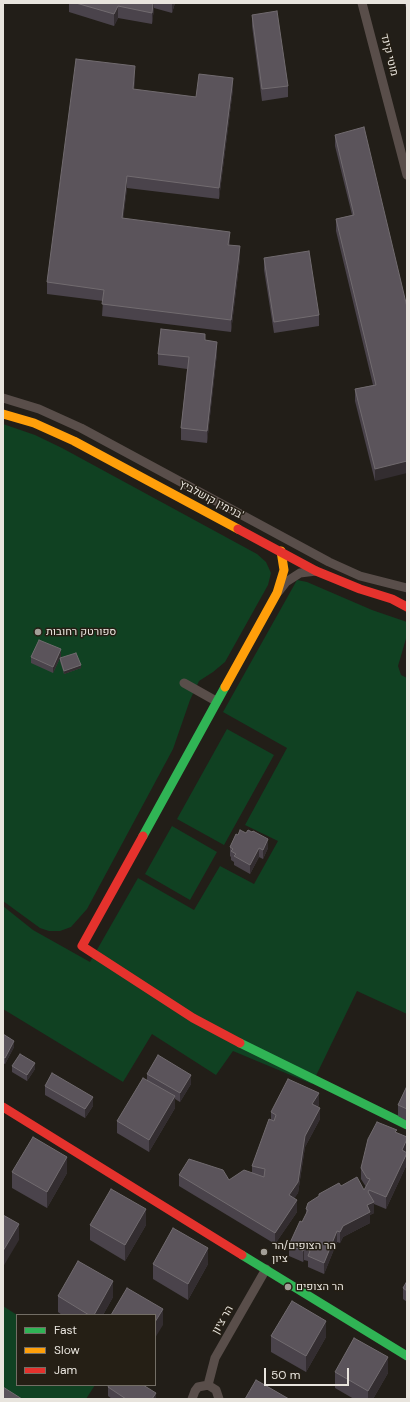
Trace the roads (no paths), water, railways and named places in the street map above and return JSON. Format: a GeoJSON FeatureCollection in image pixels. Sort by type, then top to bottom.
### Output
{"type":"FeatureCollection","features":[{"type":"Feature","properties":{"kind":"street","name":"מוטי קינד"},"geometry":{"type":"LineString","coordinates":[[364,6],[407,175]]}},
{"type":"Feature","properties":{"kind":"street","name":"בנימין קושלביץ'"},"geometry":{"type":"LineString","coordinates":[[3,398],[39,410],[81,428],[329,562],[360,576],[407,588]]}},
{"type":"Feature","properties":{"kind":"street","name":"בנימין קושלביץ'"},"geometry":{"type":"LineString","coordinates":[[3,414],[34,423],[74,441],[316,570],[360,589],[392,599],[407,607]]}},
{"type":"Feature","properties":{"kind":"street"},"geometry":{"type":"LineString","coordinates":[[277,593],[284,570],[282,551]]}},
{"type":"Feature","properties":{"kind":"street"},"geometry":{"type":"LineString","coordinates":[[316,570],[300,573],[286,582],[277,593],[82,946],[193,1018],[294,1071],[407,1125]]}},
{"type":"Feature","properties":{"kind":"street"},"geometry":{"type":"LineString","coordinates":[[184,683],[216,701]]}},
{"type":"Feature","properties":{"kind":"street"},"geometry":{"type":"LineString","coordinates":[[3,1107],[407,1356]]}},
{"type":"Feature","properties":{"kind":"street","name":"הר ציון"},"geometry":{"type":"LineString","coordinates":[[208,1385],[215,1358],[266,1269]]}},
{"type":"Feature","properties":{"kind":"street"},"geometry":{"type":"LineString","coordinates":[[192,1399],[198,1388],[208,1385],[216,1390],[220,1399]]}},
{"type":"Feature","properties":{"kind":"place","name":"ספורטק רחובות"},"geometry":{"type":"Point","coordinates":[38,632]}},
{"type":"Feature","properties":{"kind":"place","name":"הר הצופים/הר ציון"},"geometry":{"type":"Point","coordinates":[264,1252]}},
{"type":"Feature","properties":{"kind":"place","name":"הר הצופים"},"geometry":{"type":"Point","coordinates":[288,1287]}}]}
